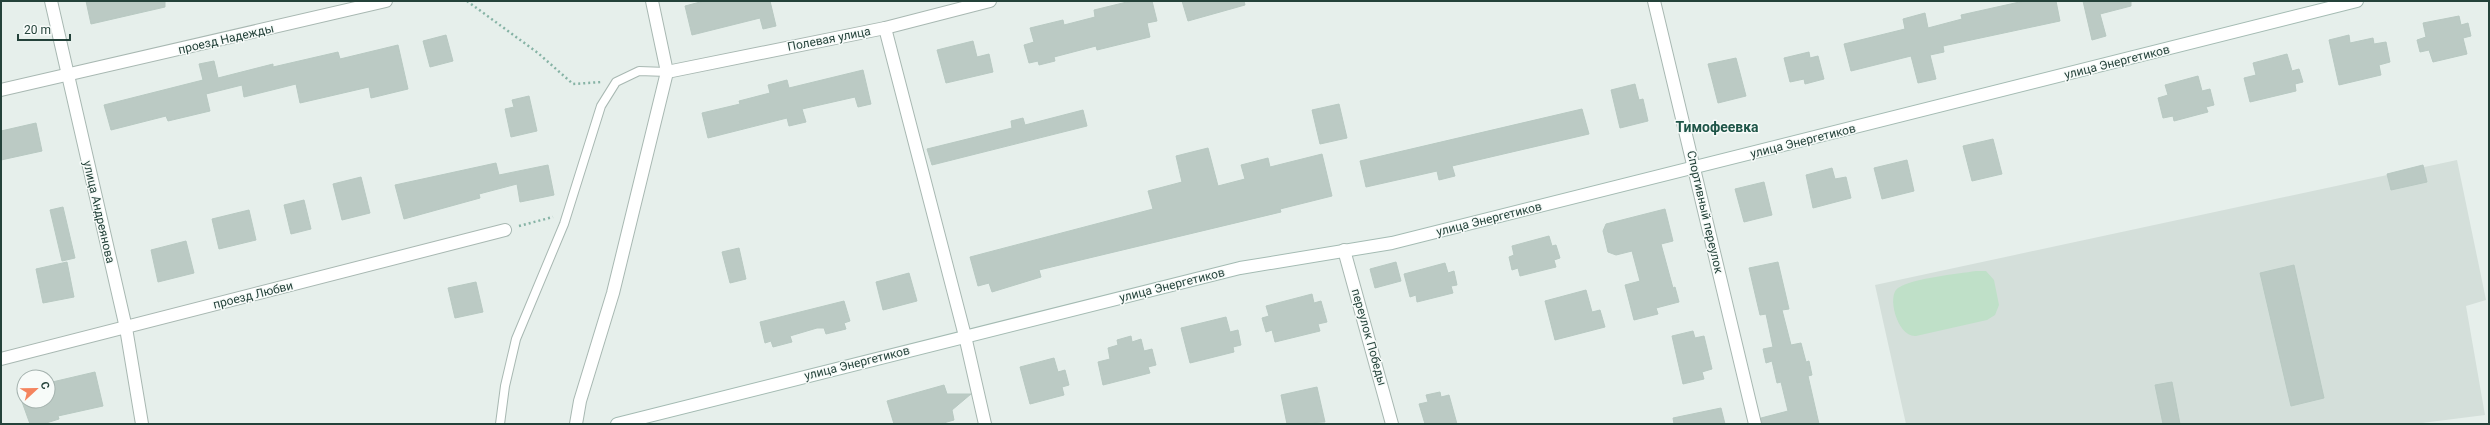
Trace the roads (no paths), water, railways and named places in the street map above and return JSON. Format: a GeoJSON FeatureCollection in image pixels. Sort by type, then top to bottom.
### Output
{"type":"FeatureCollection","features":[{"type":"Feature","properties":{"kind":"street","name":"улица Андреянова"},"geometry":{"type":"LineString","coordinates":[[51,1],[126,328],[142,424]]}},
{"type":"Feature","properties":{"kind":"street","name":"проезд Надежды"},"geometry":{"type":"LineString","coordinates":[[1,90],[67,76],[386,1]]}},
{"type":"Feature","properties":{"kind":"street"},"geometry":{"type":"LineString","coordinates":[[576,424],[580,401],[613,293],[667,72],[652,1]]}},
{"type":"Feature","properties":{"kind":"street","name":"Полевая улица"},"geometry":{"type":"LineString","coordinates":[[667,72],[885,28],[990,1]]}},
{"type":"Feature","properties":{"kind":"street","name":"Спортивный переулок"},"geometry":{"type":"LineString","coordinates":[[1654,1],[1755,424]]}},
{"type":"Feature","properties":{"kind":"street","name":"улица Энергетиков"},"geometry":{"type":"LineString","coordinates":[[617,424],[1240,268],[1392,243],[2357,1]]}},
{"type":"Feature","properties":{"kind":"street"},"geometry":{"type":"LineString","coordinates":[[885,28],[965,336],[985,424]]}},
{"type":"Feature","properties":{"kind":"street","name":"проезд Любви"},"geometry":{"type":"LineString","coordinates":[[1,359],[505,230]]}},
{"type":"Feature","properties":{"kind":"street","name":"переулок Победы"},"geometry":{"type":"LineString","coordinates":[[1344,250],[1392,424]]}},
{"type":"Feature","properties":{"kind":"lane"},"geometry":{"type":"LineString","coordinates":[[500,424],[505,386],[516,339],[568,213],[590,146],[598,114],[616,82],[640,71],[667,72]]}},
{"type":"Feature","properties":{"kind":"district","name":"Тимофеевка"},"geometry":{"type":"Point","coordinates":[1717,127]}}]}
